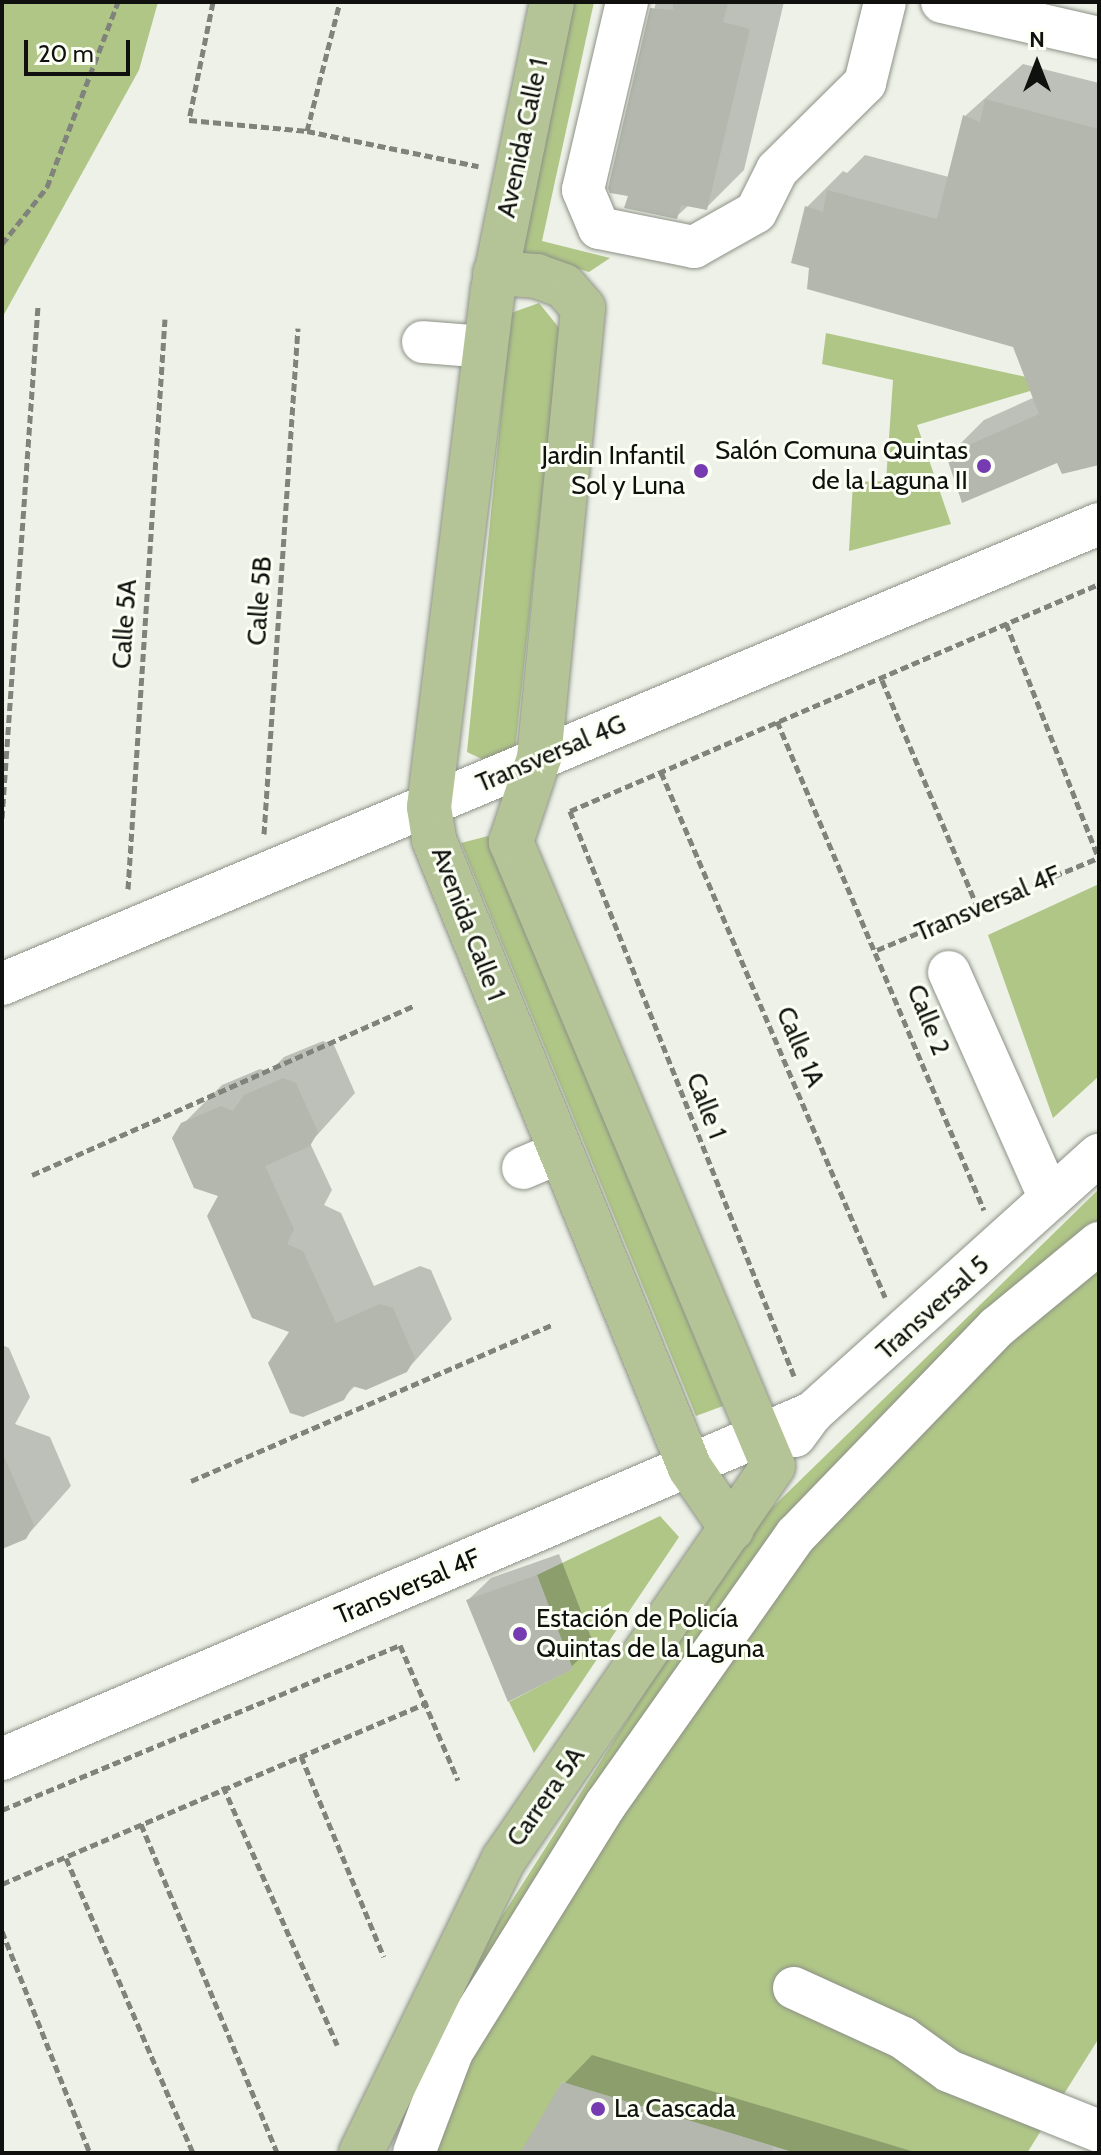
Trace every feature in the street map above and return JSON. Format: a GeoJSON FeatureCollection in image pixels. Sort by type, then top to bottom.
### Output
{"type":"FeatureCollection","features":[{"type":"Feature","properties":{"kind":"main road","name":"Avenida Calle 1"},"geometry":{"type":"LineString","coordinates":[[552,2],[495,273],[429,807],[434,840],[541,1161],[690,1468],[755,1483]]}},
{"type":"Feature","properties":{"kind":"main road"},"geometry":{"type":"LineString","coordinates":[[495,273],[537,276],[564,286],[583,308],[539,758],[511,842],[755,1483]]}},
{"type":"Feature","properties":{"kind":"main road","name":"Carrera 5A"},"geometry":{"type":"LineString","coordinates":[[361,2153],[504,1859],[755,1483]]}},
{"type":"Feature","properties":{"kind":"street"},"geometry":{"type":"LineString","coordinates":[[627,2],[583,190],[599,228],[694,247],[756,212],[777,170],[865,83],[885,2]]}},
{"type":"Feature","properties":{"kind":"street"},"geometry":{"type":"LineString","coordinates":[[942,2],[1099,38]]}},
{"type":"Feature","properties":{"kind":"street"},"geometry":{"type":"LineString","coordinates":[[423,342],[485,347]]}},
{"type":"Feature","properties":{"kind":"street","name":"Transversal 4G"},"geometry":{"type":"LineString","coordinates":[[2,984],[1099,524]]}},
{"type":"Feature","properties":{"kind":"street"},"geometry":{"type":"LineString","coordinates":[[949,972],[1050,1199]]}},
{"type":"Feature","properties":{"kind":"street","name":"Transversal 5"},"geometry":{"type":"LineString","coordinates":[[755,1483],[812,1413],[902,1337],[1099,1155]]}},
{"type":"Feature","properties":{"kind":"street"},"geometry":{"type":"LineString","coordinates":[[414,2153],[452,2052],[606,1804],[796,1535],[997,1327],[1099,1243]]}},
{"type":"Feature","properties":{"kind":"street","name":"Transversal 4F"},"geometry":{"type":"LineString","coordinates":[[2,1759],[690,1468],[755,1483]]}},
{"type":"Feature","properties":{"kind":"street"},"geometry":{"type":"LineString","coordinates":[[755,1483],[796,1535]]}},
{"type":"Feature","properties":{"kind":"street"},"geometry":{"type":"LineString","coordinates":[[794,1988],[903,2038],[949,2071],[1099,2131]]}},
{"type":"Feature","properties":{"kind":"path"},"geometry":{"type":"LineString","coordinates":[[2,244],[47,187],[118,2]]}},
{"type":"Feature","properties":{"kind":"path"},"geometry":{"type":"LineString","coordinates":[[213,2],[189,120],[307,131],[494,170]]}},
{"type":"Feature","properties":{"kind":"path"},"geometry":{"type":"LineString","coordinates":[[307,131],[340,2]]}},
{"type":"Feature","properties":{"kind":"path"},"geometry":{"type":"LineString","coordinates":[[2,818],[38,306]]}},
{"type":"Feature","properties":{"kind":"path","name":"Calle 5A"},"geometry":{"type":"LineString","coordinates":[[141,889],[127,895],[165,319]]}},
{"type":"Feature","properties":{"kind":"path","name":"Calle 5B"},"geometry":{"type":"LineString","coordinates":[[264,837],[298,328]]}},
{"type":"Feature","properties":{"kind":"path"},"geometry":{"type":"LineString","coordinates":[[661,772],[777,721],[882,680],[1099,584]]}},
{"type":"Feature","properties":{"kind":"path"},"geometry":{"type":"LineString","coordinates":[[1006,623],[1098,857]]}},
{"type":"Feature","properties":{"kind":"path"},"geometry":{"type":"LineString","coordinates":[[882,680],[978,908]]}},
{"type":"Feature","properties":{"kind":"path","name":"Calle 2"},"geometry":{"type":"LineString","coordinates":[[777,721],[877,950],[999,1249]]}},
{"type":"Feature","properties":{"kind":"path","name":"Calle 1"},"geometry":{"type":"LineString","coordinates":[[661,772],[570,811],[774,1335],[812,1413]]}},
{"type":"Feature","properties":{"kind":"path","name":"Calle 1A"},"geometry":{"type":"LineString","coordinates":[[661,772],[902,1337]]}},
{"type":"Feature","properties":{"kind":"path"},"geometry":{"type":"LineString","coordinates":[[250,843],[278,831]]}},
{"type":"Feature","properties":{"kind":"path","name":"Transversal 4F"},"geometry":{"type":"LineString","coordinates":[[877,950],[1098,857]]}},
{"type":"Feature","properties":{"kind":"path"},"geometry":{"type":"LineString","coordinates":[[32,1175],[413,1006]]}},
{"type":"Feature","properties":{"kind":"path"},"geometry":{"type":"LineString","coordinates":[[191,1481],[552,1325]]}},
{"type":"Feature","properties":{"kind":"path"},"geometry":{"type":"LineString","coordinates":[[2,1810],[400,1645],[428,1702],[458,1780]]}},
{"type":"Feature","properties":{"kind":"path"},"geometry":{"type":"LineString","coordinates":[[2,1884],[223,1786],[428,1702]]}},
{"type":"Feature","properties":{"kind":"path"},"geometry":{"type":"LineString","coordinates":[[301,1756],[384,1957]]}},
{"type":"Feature","properties":{"kind":"path"},"geometry":{"type":"LineString","coordinates":[[223,1786],[337,2045]]}},
{"type":"Feature","properties":{"kind":"path"},"geometry":{"type":"LineString","coordinates":[[141,1824],[277,2153]]}},
{"type":"Feature","properties":{"kind":"path"},"geometry":{"type":"LineString","coordinates":[[66,1858],[193,2153]]}},
{"type":"Feature","properties":{"kind":"path"},"geometry":{"type":"LineString","coordinates":[[2,1931],[90,2153]]}},
{"type":"Feature","properties":{"kind":"green space"},"geometry":{"type":"Polygon","coordinates":[[[2,2],[158,2],[139,70],[2,318],[2,2]]]}},
{"type":"Feature","properties":{"kind":"green space"},"geometry":{"type":"Polygon","coordinates":[[[563,2],[594,2],[542,241],[610,258],[589,272],[519,251],[563,2]]]}},
{"type":"Feature","properties":{"kind":"green space"},"geometry":{"type":"Polygon","coordinates":[[[539,303],[560,329],[515,751],[488,762],[467,752],[511,313],[539,303]]]}},
{"type":"Feature","properties":{"kind":"green space"},"geometry":{"type":"Polygon","coordinates":[[[826,333],[1099,393],[1099,396],[1030,391],[917,425],[951,524],[849,551],[853,482],[886,481],[893,380],[822,364],[826,333]]]}},
{"type":"Feature","properties":{"kind":"green space"},"geometry":{"type":"Polygon","coordinates":[[[488,836],[723,1406],[696,1416],[461,843],[488,836]]]}},
{"type":"Feature","properties":{"kind":"green space"},"geometry":{"type":"Polygon","coordinates":[[[1099,884],[1099,1076],[1053,1118],[988,935],[1099,884]]]}},
{"type":"Feature","properties":{"kind":"green space"},"geometry":{"type":"Polygon","coordinates":[[[1099,1189],[1099,2038],[1027,2153],[796,2153],[562,2082],[523,2153],[394,2153],[474,1960],[747,1532],[1099,1189]]]}},
{"type":"Feature","properties":{"kind":"green space"},"geometry":{"type":"Polygon","coordinates":[[[660,1516],[679,1537],[534,1753],[509,1702],[572,1669],[537,1575],[660,1516]]]}},
{"type":"Feature","properties":{"kind":"building"},"geometry":{"type":"Polygon","coordinates":[[[673,2],[728,2],[723,22],[750,29],[707,210],[681,205],[677,219],[624,208],[628,196],[610,193],[608,188],[650,8],[673,10],[673,2]]]}},
{"type":"Feature","properties":{"kind":"building"},"geometry":{"type":"Polygon","coordinates":[[[985,99],[1099,129],[1099,465],[1062,474],[1057,463],[962,503],[946,455],[1039,414],[1013,347],[807,289],[809,268],[791,263],[805,206],[823,212],[827,190],[937,219],[963,115],[980,122],[985,99]]]}},
{"type":"Feature","properties":{"kind":"building"},"geometry":{"type":"Polygon","coordinates":[[[283,1078],[296,1083],[318,1132],[310,1146],[265,1166],[294,1229],[287,1244],[303,1251],[336,1323],[380,1304],[393,1308],[415,1358],[407,1372],[366,1390],[352,1386],[344,1400],[303,1417],[290,1413],[268,1363],[289,1332],[252,1318],[207,1216],[218,1196],[194,1188],[172,1138],[181,1123],[221,1106],[233,1111],[244,1095],[283,1078]]]}},
{"type":"Feature","properties":{"kind":"building"},"geometry":{"type":"Polygon","coordinates":[[[2,1452],[34,1525],[26,1539],[2,1549],[2,1452]]]}},
{"type":"Feature","properties":{"kind":"building","name":"Estación de Policía Quintas de la Laguna"},"geometry":{"type":"Polygon","coordinates":[[[537,1575],[573,1669],[508,1702],[466,1600],[537,1575]]]}},
{"type":"Feature","properties":{"kind":"building","name":"La Cascada"},"geometry":{"type":"Polygon","coordinates":[[[562,2082],[773,2146],[772,2153],[520,2153],[562,2082]]]}},
{"type":"Feature","properties":{"kind":"place","name":"Salón Comuna Quintas de la Laguna II"},"geometry":{"type":"Point","coordinates":[984,466]}},
{"type":"Feature","properties":{"kind":"place","name":"Jardin Infantil Sol y Luna"},"geometry":{"type":"Point","coordinates":[701,471]}},
{"type":"Feature","properties":{"kind":"place","name":"Estación de Policía Quintas de la Laguna"},"geometry":{"type":"Point","coordinates":[520,1634]}},
{"type":"Feature","properties":{"kind":"place","name":"La Cascada"},"geometry":{"type":"Point","coordinates":[598,2109]}}]}
